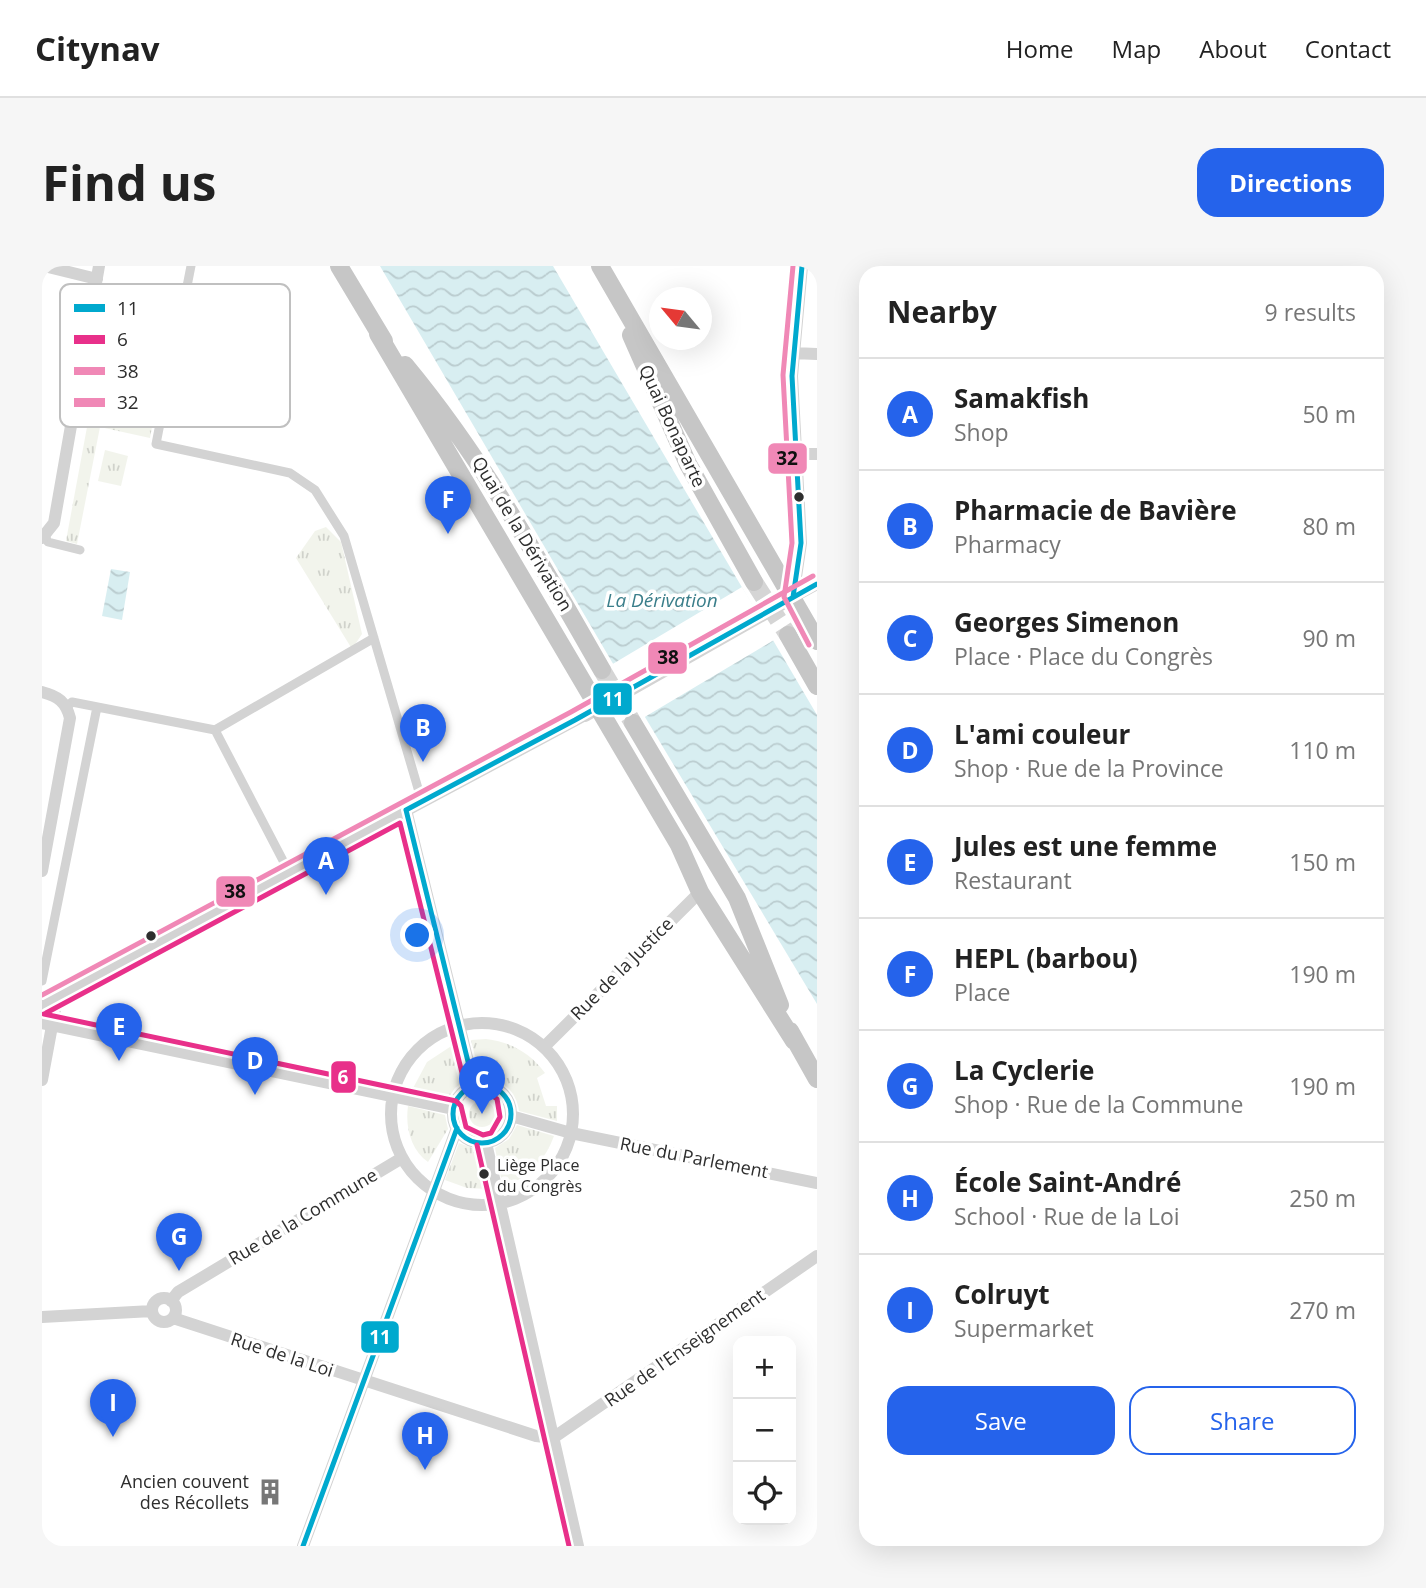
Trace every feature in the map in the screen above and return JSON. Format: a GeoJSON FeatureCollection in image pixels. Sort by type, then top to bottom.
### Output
{"type":"FeatureCollection","features":[{"type":"Feature","properties":{"kind":"main road","name":"Quai de la Dérivation"},"geometry":{"type":"LineString","coordinates":[[339,266],[378,334],[462,437],[603,670]]}},
{"type":"Feature","properties":{"kind":"main road"},"geometry":{"type":"LineString","coordinates":[[598,266],[817,641]]}},
{"type":"Feature","properties":{"kind":"main road","name":"Quai Bonaparte"},"geometry":{"type":"LineString","coordinates":[[598,266],[694,474],[754,582]]}},
{"type":"Feature","properties":{"kind":"main road"},"geometry":{"type":"LineString","coordinates":[[378,334],[591,711],[679,845],[699,892],[817,1079]]}},
{"type":"Feature","properties":{"kind":"main road"},"geometry":{"type":"LineString","coordinates":[[788,635],[817,686]]}},
{"type":"Feature","properties":{"kind":"main road"},"geometry":{"type":"LineString","coordinates":[[633,723],[737,898],[794,1041]]}},
{"type":"Feature","properties":{"kind":"street"},"geometry":{"type":"LineString","coordinates":[[44,266],[98,273]]}},
{"type":"Feature","properties":{"kind":"street"},"geometry":{"type":"LineString","coordinates":[[187,284],[191,266]]}},
{"type":"Feature","properties":{"kind":"street"},"geometry":{"type":"LineString","coordinates":[[793,597],[801,543],[792,392],[793,353],[802,266]]}},
{"type":"Feature","properties":{"kind":"street"},"geometry":{"type":"LineString","coordinates":[[793,353],[817,354]]}},
{"type":"Feature","properties":{"kind":"street"},"geometry":{"type":"LineString","coordinates":[[71,427],[54,523],[44,537],[48,542],[80,550]]}},
{"type":"Feature","properties":{"kind":"street"},"geometry":{"type":"LineString","coordinates":[[159,427],[156,444],[290,472],[315,490],[344,536],[422,802]]}},
{"type":"Feature","properties":{"kind":"street"},"geometry":{"type":"LineString","coordinates":[[795,454],[817,454]]}},
{"type":"Feature","properties":{"kind":"street"},"geometry":{"type":"LineString","coordinates":[[42,1005],[591,711],[817,584]]}},
{"type":"Feature","properties":{"kind":"street"},"geometry":{"type":"LineString","coordinates":[[67,706],[72,702],[215,730],[374,638]]}},
{"type":"Feature","properties":{"kind":"street"},"geometry":{"type":"LineString","coordinates":[[42,692],[56,696],[67,706],[70,718],[42,871]]}},
{"type":"Feature","properties":{"kind":"street"},"geometry":{"type":"LineString","coordinates":[[42,981],[97,707]]}},
{"type":"Feature","properties":{"kind":"street"},"geometry":{"type":"LineString","coordinates":[[215,730],[290,874]]}},
{"type":"Feature","properties":{"kind":"street"},"geometry":{"type":"LineString","coordinates":[[407,810],[474,1086]]}},
{"type":"Feature","properties":{"kind":"street","name":"Rue de la Justice"},"geometry":{"type":"LineString","coordinates":[[544,1047],[699,892]]}},
{"type":"Feature","properties":{"kind":"street"},"geometry":{"type":"LineString","coordinates":[[42,1080],[47,1024],[57,999]]}},
{"type":"Feature","properties":{"kind":"street"},"geometry":{"type":"LineString","coordinates":[[47,1024],[453,1109]]}},
{"type":"Feature","properties":{"kind":"street"},"geometry":{"type":"LineString","coordinates":[[501,1025],[527,1035],[544,1047],[558,1064],[570,1090],[572,1133],[561,1160],[543,1182],[519,1198],[499,1204],[463,1204],[433,1191],[414,1176],[402,1158],[391,1124],[393,1096],[403,1069],[416,1051],[442,1031],[460,1026],[501,1025]]}},
{"type":"Feature","properties":{"kind":"street"},"geometry":{"type":"LineString","coordinates":[[303,1546],[457,1128],[453,1109],[461,1094],[474,1086],[490,1085],[506,1097],[511,1116],[503,1134],[486,1143],[468,1139],[457,1128]]}},
{"type":"Feature","properties":{"kind":"street","name":"Rue du Parlement"},"geometry":{"type":"LineString","coordinates":[[511,1116],[572,1133],[817,1183]]}},
{"type":"Feature","properties":{"kind":"street"},"geometry":{"type":"LineString","coordinates":[[486,1143],[578,1546]]}},
{"type":"Feature","properties":{"kind":"street","name":"Rue de la Commune"},"geometry":{"type":"LineString","coordinates":[[171,1301],[178,1292],[402,1158]]}},
{"type":"Feature","properties":{"kind":"street","name":"Rue de l'Enseignement"},"geometry":{"type":"LineString","coordinates":[[553,1438],[817,1256]]}},
{"type":"Feature","properties":{"kind":"street","name":"Rue de la Loi"},"geometry":{"type":"LineString","coordinates":[[152,1311],[158,1300],[171,1301]]}},
{"type":"Feature","properties":{"kind":"street"},"geometry":{"type":"LineString","coordinates":[[171,1301],[175,1309],[173,1318]]}},
{"type":"Feature","properties":{"kind":"street","name":"Rue de la Loi"},"geometry":{"type":"LineString","coordinates":[[42,1317],[152,1311]]}},
{"type":"Feature","properties":{"kind":"street","name":"Rue de la Loi"},"geometry":{"type":"LineString","coordinates":[[152,1311],[161,1321],[173,1318],[536,1436],[553,1438]]}},
{"type":"Feature","properties":{"kind":"green space"},"geometry":{"type":"Polygon","coordinates":[[[87,427],[100,427],[77,544],[66,541],[87,427]]]}},
{"type":"Feature","properties":{"kind":"green space"},"geometry":{"type":"Polygon","coordinates":[[[100,427],[152,427],[150,438],[100,427]]]}},
{"type":"Feature","properties":{"kind":"green space"},"geometry":{"type":"Polygon","coordinates":[[[105,450],[128,456],[121,486],[98,481],[105,450]]]}},
{"type":"Feature","properties":{"kind":"green space"},"geometry":{"type":"Polygon","coordinates":[[[326,527],[341,542],[362,634],[352,649],[296,558],[315,531],[326,527]]]}},
{"type":"Feature","properties":{"kind":"green space"},"geometry":{"type":"Polygon","coordinates":[[[486,1039],[512,1046],[539,1066],[545,1073],[537,1078],[546,1106],[557,1106],[557,1121],[519,1111],[511,1091],[506,1086],[480,1077],[471,1040],[486,1039]]]}},
{"type":"Feature","properties":{"kind":"green space"},"geometry":{"type":"Polygon","coordinates":[[[456,1043],[465,1081],[455,1088],[447,1100],[411,1092],[427,1062],[456,1043]]]}},
{"type":"Feature","properties":{"kind":"green space"},"geometry":{"type":"Polygon","coordinates":[[[482,1101],[491,1105],[495,1114],[491,1123],[482,1127],[473,1123],[469,1114],[473,1105],[482,1101]]]}},
{"type":"Feature","properties":{"kind":"green space"},"geometry":{"type":"Polygon","coordinates":[[[408,1106],[445,1115],[448,1129],[428,1162],[417,1151],[410,1137],[408,1106]]]}},
{"type":"Feature","properties":{"kind":"green space"},"geometry":{"type":"Polygon","coordinates":[[[517,1125],[554,1136],[546,1153],[528,1174],[503,1187],[495,1148],[509,1139],[517,1125]]]}},
{"type":"Feature","properties":{"kind":"green space"},"geometry":{"type":"Polygon","coordinates":[[[459,1143],[480,1151],[489,1189],[467,1188],[445,1180],[459,1143]]]}},
{"type":"Feature","properties":{"kind":"water","name":"La Dérivation"},"geometry":{"type":"Polygon","coordinates":[[[380,266],[553,266],[817,715],[817,1004],[612,662],[380,266]]]}},
{"type":"Feature","properties":{"kind":"water"},"geometry":{"type":"Polygon","coordinates":[[[111,569],[130,572],[122,620],[102,616],[111,569]]]}},
{"type":"Feature","properties":{"kind":"pier"},"geometry":{"type":"Polygon","coordinates":[[[742,587],[774,640],[643,718],[611,665],[742,587]]]}},
{"type":"Feature","properties":{"kind":"tunnel"},"geometry":{"type":"LineString","coordinates":[[754,582],[788,635]]}},
{"type":"Feature","properties":{"kind":"tunnel"},"geometry":{"type":"LineString","coordinates":[[602,670],[633,723]]}},
{"type":"Feature","properties":{"kind":"transit line","name":"32"},"geometry":{"type":"LineString","coordinates":[[793,266],[783,375],[792,543],[784,597],[809,645]]}},
{"type":"Feature","properties":{"kind":"transit line","name":"11"},"geometry":{"type":"LineString","coordinates":[[793,597],[801,543],[792,376],[802,266]]}},
{"type":"Feature","properties":{"kind":"transit line","name":"38"},"geometry":{"type":"LineString","coordinates":[[42,995],[571,712],[813,576]]}},
{"type":"Feature","properties":{"kind":"transit line","name":"11"},"geometry":{"type":"LineString","coordinates":[[406,810],[575,720],[817,584]]}},
{"type":"Feature","properties":{"kind":"transit line","name":"11"},"geometry":{"type":"LineString","coordinates":[[406,810],[474,1086]]}},
{"type":"Feature","properties":{"kind":"transit line","name":"6"},"geometry":{"type":"LineString","coordinates":[[44,1014],[456,1101],[461,1106],[466,1127],[483,1135],[491,1133],[500,1117],[497,1099],[490,1094],[472,1094],[466,1089],[400,823],[46,1013]]}},
{"type":"Feature","properties":{"kind":"transit line","name":"11"},"geometry":{"type":"LineString","coordinates":[[482,1085],[503,1093],[511,1114],[503,1135],[482,1143],[461,1135],[453,1114],[461,1093],[482,1085]]}},
{"type":"Feature","properties":{"kind":"transit line","name":"11"},"geometry":{"type":"LineString","coordinates":[[303,1546],[457,1128]]}},
{"type":"Feature","properties":{"kind":"transit line","name":"6"},"geometry":{"type":"LineString","coordinates":[[477,1145],[569,1546]]}},
{"type":"Feature","properties":{"kind":"place","name":"HEPL (barbou)"},"geometry":{"type":"Point","coordinates":[448,534]}},
{"type":"Feature","properties":{"kind":"place","name":"Pharmacie de Bavière"},"geometry":{"type":"Point","coordinates":[423,762]}},
{"type":"Feature","properties":{"kind":"place","name":"Samakfish"},"geometry":{"type":"Point","coordinates":[326,895]}},
{"type":"Feature","properties":{"kind":"place","name":"Jules est une femme"},"geometry":{"type":"Point","coordinates":[119,1061]}},
{"type":"Feature","properties":{"kind":"place","name":"L'ami couleur"},"geometry":{"type":"Point","coordinates":[255,1095]}},
{"type":"Feature","properties":{"kind":"place","name":"Georges Simenon"},"geometry":{"type":"Point","coordinates":[482,1114]}},
{"type":"Feature","properties":{"kind":"place","name":"Liège Place du Congrès"},"geometry":{"type":"Point","coordinates":[484,1174]}},
{"type":"Feature","properties":{"kind":"place","name":"La Cyclerie"},"geometry":{"type":"Point","coordinates":[179,1271]}},
{"type":"Feature","properties":{"kind":"place","name":"Colruyt"},"geometry":{"type":"Point","coordinates":[113,1437]}},
{"type":"Feature","properties":{"kind":"place","name":"École Saint-André"},"geometry":{"type":"Point","coordinates":[425,1470]}},
{"type":"Feature","properties":{"kind":"place","name":"Ancien couvent des Récollets"},"geometry":{"type":"Point","coordinates":[270,1492]}}]}
